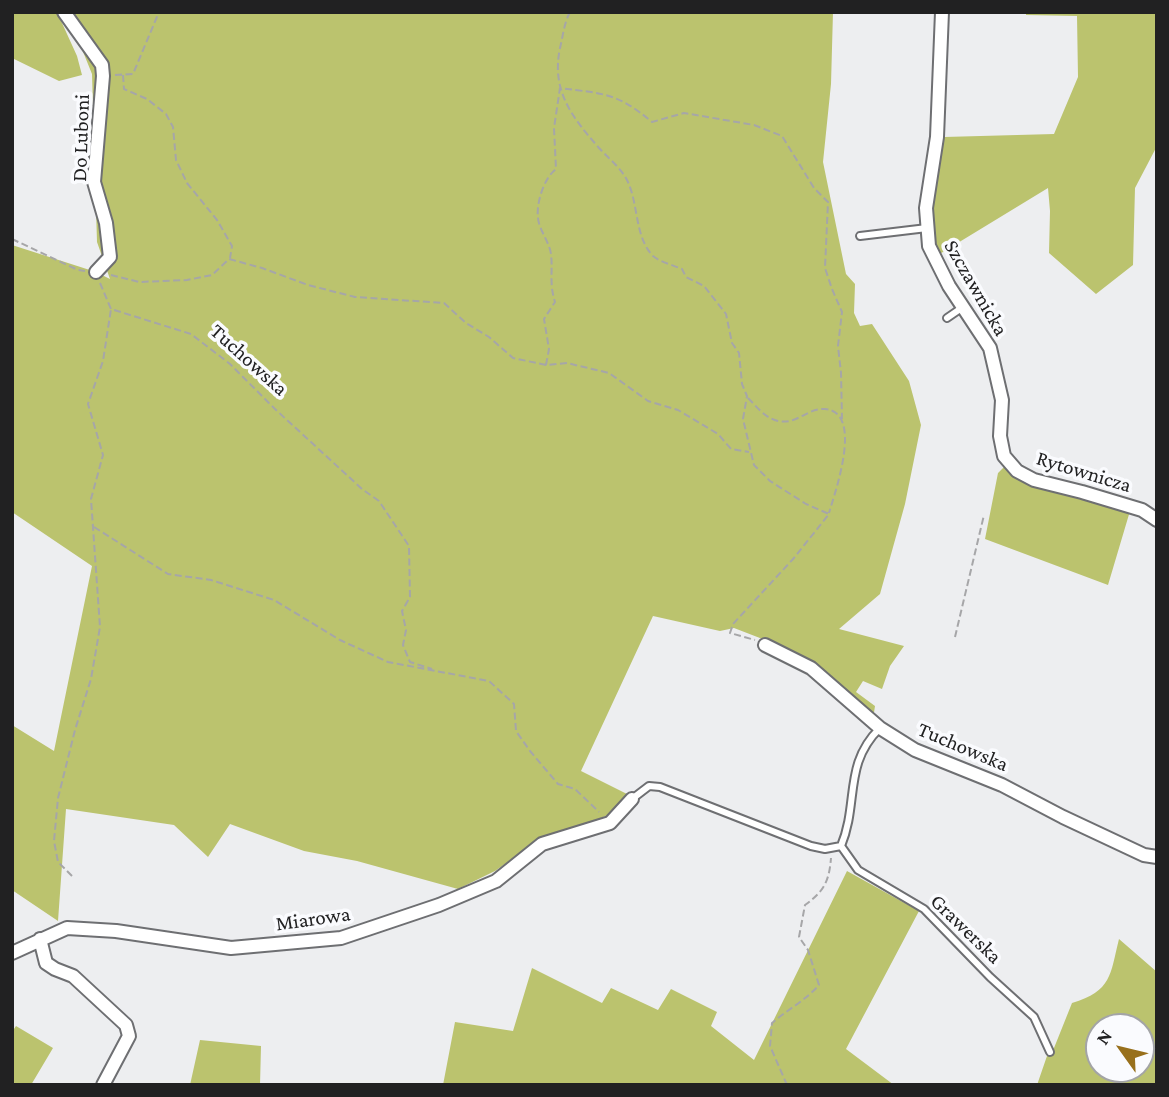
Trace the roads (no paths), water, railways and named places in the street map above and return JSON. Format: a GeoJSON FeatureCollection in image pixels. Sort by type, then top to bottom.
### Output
{"type":"FeatureCollection","features":[{"type":"Feature","properties":{"kind":"street","name":"Do Luboni"},"geometry":{"type":"LineString","coordinates":[[64,12],[79,36],[98,57],[103,76],[94,182],[106,223],[110,257],[96,272]]}},
{"type":"Feature","properties":{"kind":"street","name":"Szczawnicka"},"geometry":{"type":"LineString","coordinates":[[942,12],[937,137],[926,208],[929,246],[963,307],[990,348],[1002,400],[1000,436],[1004,456]]}},
{"type":"Feature","properties":{"kind":"street","name":"Rytownicza"},"geometry":{"type":"LineString","coordinates":[[1004,456],[1017,471],[1034,480],[1142,510],[1157,520]]}},
{"type":"Feature","properties":{"kind":"street","name":"Tuchowska"},"geometry":{"type":"LineString","coordinates":[[765,645],[810,668],[880,728],[915,750],[965,768],[1144,855],[1157,857]]}},
{"type":"Feature","properties":{"kind":"street","name":"Miarowa"},"geometry":{"type":"LineString","coordinates":[[12,953],[67,928],[116,931],[231,948],[341,938],[439,905],[496,881],[542,844],[610,823],[632,799]]}},
{"type":"Feature","properties":{"kind":"street"},"geometry":{"type":"LineString","coordinates":[[40,939],[46,963],[73,976],[126,1025],[130,1036],[103,1085]]}},
{"type":"Feature","properties":{"kind":"lane"},"geometry":{"type":"LineString","coordinates":[[860,236],[927,228]]}},
{"type":"Feature","properties":{"kind":"lane"},"geometry":{"type":"LineString","coordinates":[[947,318],[963,307]]}},
{"type":"Feature","properties":{"kind":"lane"},"geometry":{"type":"LineString","coordinates":[[632,799],[649,786],[660,787],[811,846],[825,849],[841,846],[857,760],[869,739],[880,728]]}},
{"type":"Feature","properties":{"kind":"lane","name":"Grawerska"},"geometry":{"type":"LineString","coordinates":[[841,846],[858,870],[924,909],[990,977],[1034,1017],[1050,1052]]}}]}
